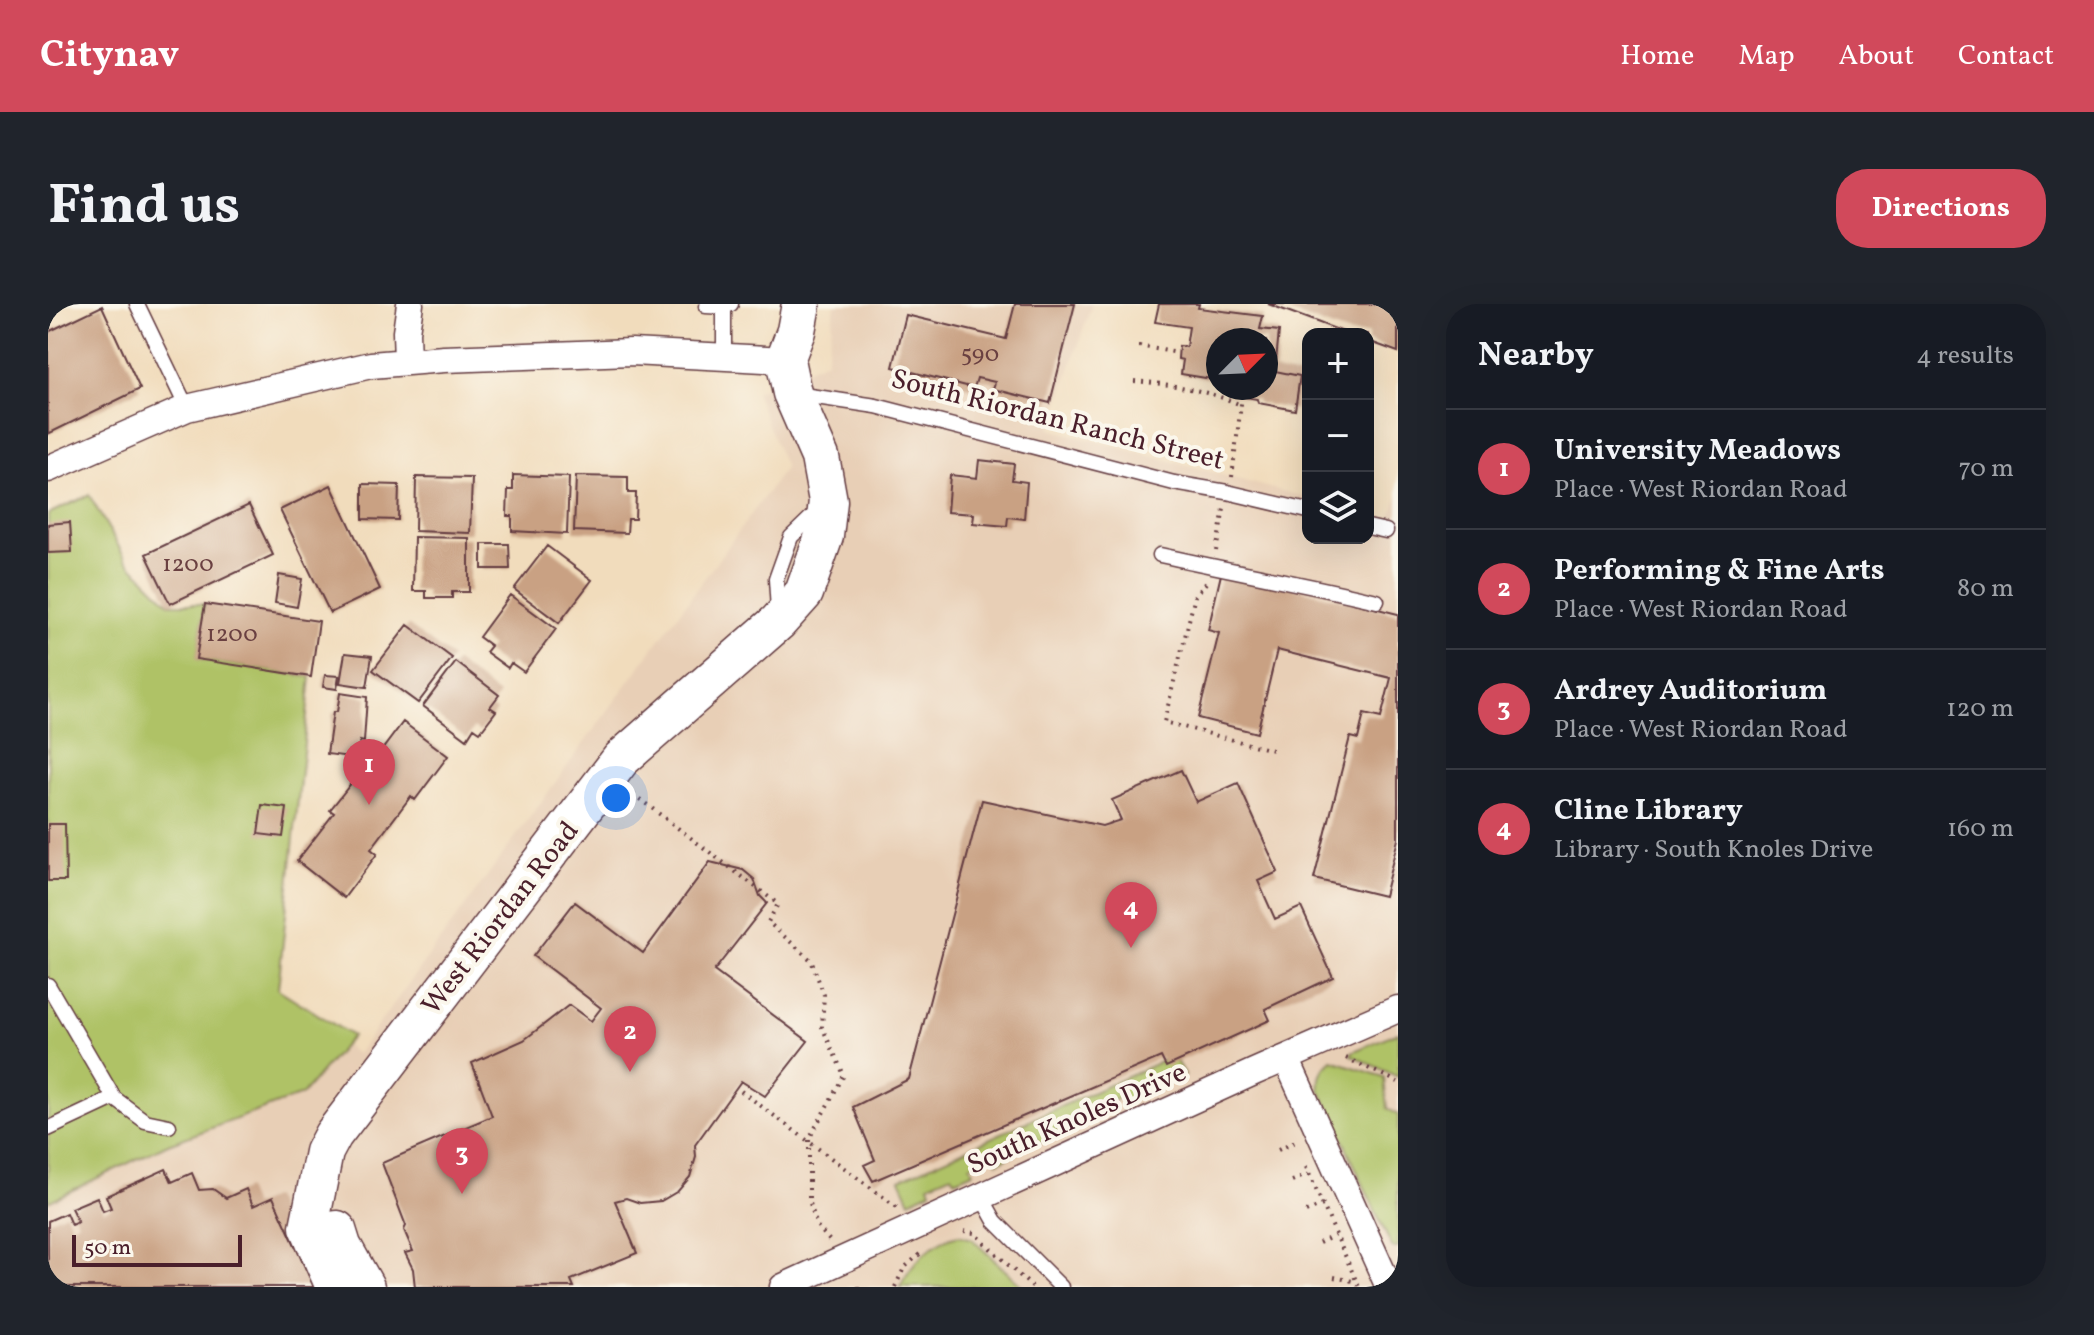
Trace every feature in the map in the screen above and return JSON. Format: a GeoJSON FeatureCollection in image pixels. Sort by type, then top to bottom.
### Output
{"type":"FeatureCollection","features":[{"type":"Feature","properties":{"kind":"street"},"geometry":{"type":"LineString","coordinates":[[407,362],[406,332],[410,304]]}},
{"type":"Feature","properties":{"kind":"street"},"geometry":{"type":"LineString","coordinates":[[788,376],[801,304]]}},
{"type":"Feature","properties":{"kind":"street","name":"South Riordan Ranch Street"},"geometry":{"type":"LineString","coordinates":[[48,469],[187,408],[371,365],[631,352],[724,356],[788,376]]}},
{"type":"Feature","properties":{"kind":"street","name":"West Riordan Road"},"geometry":{"type":"LineString","coordinates":[[335,1287],[309,1227],[324,1152],[333,1135],[621,759],[778,622],[804,593],[810,581],[824,536],[828,501],[820,457],[788,376]]}},
{"type":"Feature","properties":{"kind":"street","name":"South Knoles Drive"},"geometry":{"type":"LineString","coordinates":[[783,1287],[1398,1009]]}},
{"type":"Feature","properties":{"kind":"street"},"geometry":{"type":"LineString","coordinates":[[1286,1058],[1389,1287]]}},
{"type":"Feature","properties":{"kind":"street"},"geometry":{"type":"LineString","coordinates":[[319,1175],[342,1246],[365,1287]]}},
{"type":"Feature","properties":{"kind":"lane"},"geometry":{"type":"LineString","coordinates":[[137,304],[187,408]]}},
{"type":"Feature","properties":{"kind":"lane"},"geometry":{"type":"LineString","coordinates":[[706,306],[728,306],[724,356]]}},
{"type":"Feature","properties":{"kind":"lane","name":"South Riordan Ranch Street"},"geometry":{"type":"LineString","coordinates":[[788,376],[876,406],[1174,483],[1302,510]]}},
{"type":"Feature","properties":{"kind":"lane"},"geometry":{"type":"LineString","coordinates":[[1374,528],[1386,531]]}},
{"type":"Feature","properties":{"kind":"lane"},"geometry":{"type":"LineString","coordinates":[[1160,555],[1377,601]]}},
{"type":"Feature","properties":{"kind":"lane"},"geometry":{"type":"LineString","coordinates":[[48,985],[114,1098],[145,1121],[169,1126]]}},
{"type":"Feature","properties":{"kind":"lane"},"geometry":{"type":"LineString","coordinates":[[48,1129],[114,1098]]}},
{"type":"Feature","properties":{"kind":"lane"},"geometry":{"type":"LineString","coordinates":[[981,1196],[995,1221],[1061,1287]]}},
{"type":"Feature","properties":{"kind":"path"},"geometry":{"type":"LineString","coordinates":[[1139,346],[1178,353]]}},
{"type":"Feature","properties":{"kind":"path"},"geometry":{"type":"LineString","coordinates":[[1134,381],[1171,384],[1218,395],[1241,405]]}},
{"type":"Feature","properties":{"kind":"path"},"geometry":{"type":"LineString","coordinates":[[1242,400],[1232,475],[1212,567],[1205,585],[1195,596],[1164,722],[1276,751]]}},
{"type":"Feature","properties":{"kind":"path"},"geometry":{"type":"LineString","coordinates":[[624,787],[778,904],[768,922],[811,960],[824,995],[822,1027],[844,1075],[809,1139],[809,1200],[817,1226],[831,1242]]}},
{"type":"Feature","properties":{"kind":"path"},"geometry":{"type":"LineString","coordinates":[[1339,1055],[1398,1082]]}},
{"type":"Feature","properties":{"kind":"path"},"geometry":{"type":"LineString","coordinates":[[741,1091],[900,1210]]}},
{"type":"Feature","properties":{"kind":"path"},"geometry":{"type":"LineString","coordinates":[[1278,1150],[1295,1142],[1300,1152]]}},
{"type":"Feature","properties":{"kind":"path"},"geometry":{"type":"LineString","coordinates":[[1304,1163],[1358,1285]]}},
{"type":"Feature","properties":{"kind":"path"},"geometry":{"type":"LineString","coordinates":[[1292,1181],[1309,1174]]}},
{"type":"Feature","properties":{"kind":"path"},"geometry":{"type":"LineString","coordinates":[[1306,1212],[1323,1205]]}},
{"type":"Feature","properties":{"kind":"path"},"geometry":{"type":"LineString","coordinates":[[962,1230],[974,1233],[1032,1287]]}},
{"type":"Feature","properties":{"kind":"path"},"geometry":{"type":"LineString","coordinates":[[1319,1243],[1336,1235]]}},
{"type":"Feature","properties":{"kind":"path"},"geometry":{"type":"LineString","coordinates":[[895,1287],[904,1268],[926,1249]]}},
{"type":"Feature","properties":{"kind":"path"},"geometry":{"type":"LineString","coordinates":[[1334,1277],[1358,1285]]}},
{"type":"Feature","properties":{"kind":"shaded area"},"geometry":{"type":"Polygon","coordinates":[[[835,304],[1092,304],[1050,429],[1302,496],[1302,544],[1374,544],[1374,515],[1390,519],[1398,495],[1398,1287],[48,1287],[48,1097],[268,995],[357,1054],[785,468],[755,392],[826,361],[835,304]]]}},
{"type":"Feature","properties":{"kind":"green space"},"geometry":{"type":"Polygon","coordinates":[[[89,495],[127,561],[170,604],[205,604],[197,659],[311,677],[278,989],[352,1036],[302,1095],[168,1144],[48,1202],[48,514],[89,495]]]}},
{"type":"Feature","properties":{"kind":"green space"},"geometry":{"type":"Polygon","coordinates":[[[1398,1032],[1398,1077],[1351,1055],[1352,1052],[1398,1032]]]}},
{"type":"Feature","properties":{"kind":"green space"},"geometry":{"type":"Polygon","coordinates":[[[1173,1056],[1185,1076],[1167,1084],[1163,1077],[1140,1088],[1143,1095],[1124,1104],[1121,1097],[1098,1108],[1101,1115],[1082,1123],[1079,1117],[1056,1127],[1059,1134],[1039,1143],[1035,1135],[1012,1146],[1016,1154],[998,1162],[994,1154],[970,1165],[973,1172],[955,1180],[952,1174],[929,1184],[931,1191],[910,1201],[900,1179],[1173,1056]]]}},
{"type":"Feature","properties":{"kind":"green space"},"geometry":{"type":"Polygon","coordinates":[[[1332,1060],[1384,1077],[1387,1108],[1398,1115],[1398,1248],[1393,1248],[1390,1243],[1320,1090],[1322,1073],[1332,1060]]]}},
{"type":"Feature","properties":{"kind":"green space"},"geometry":{"type":"Polygon","coordinates":[[[959,1235],[972,1239],[1023,1287],[900,1287],[924,1254],[950,1237],[959,1235]]]}},
{"type":"Feature","properties":{"kind":"building"},"geometry":{"type":"Polygon","coordinates":[[[1015,304],[1075,304],[1050,403],[993,389],[995,382],[977,378],[974,388],[893,367],[906,315],[1006,339],[1015,304]]]}},
{"type":"Feature","properties":{"kind":"building"},"geometry":{"type":"Polygon","coordinates":[[[1159,304],[1199,304],[1198,308],[1263,316],[1260,328],[1206,328],[1206,378],[1181,374],[1183,360],[1178,359],[1179,346],[1186,347],[1189,327],[1155,322],[1159,304]]]}},
{"type":"Feature","properties":{"kind":"building"},"geometry":{"type":"Polygon","coordinates":[[[1268,304],[1398,304],[1398,352],[1374,343],[1374,328],[1333,328],[1268,304]]]}},
{"type":"Feature","properties":{"kind":"building"},"geometry":{"type":"Polygon","coordinates":[[[102,306],[140,389],[48,434],[48,332],[102,306]]]}},
{"type":"Feature","properties":{"kind":"building"},"geometry":{"type":"Polygon","coordinates":[[[1278,372],[1300,376],[1295,410],[1258,403],[1257,400],[1278,400],[1278,372]]]}},
{"type":"Feature","properties":{"kind":"building"},"geometry":{"type":"Polygon","coordinates":[[[979,460],[1014,464],[1012,480],[1027,482],[1024,519],[1008,517],[1007,526],[973,523],[974,514],[947,512],[950,475],[977,478],[979,460]]]}},
{"type":"Feature","properties":{"kind":"building"},"geometry":{"type":"Polygon","coordinates":[[[513,475],[569,477],[567,534],[512,531],[512,516],[507,516],[508,490],[513,490],[513,475]]]}},
{"type":"Feature","properties":{"kind":"building"},"geometry":{"type":"Polygon","coordinates":[[[576,476],[628,477],[628,493],[636,493],[635,519],[628,519],[627,533],[574,531],[576,476]]]}},
{"type":"Feature","properties":{"kind":"building"},"geometry":{"type":"Polygon","coordinates":[[[416,477],[472,478],[470,533],[415,531],[416,477]]]}},
{"type":"Feature","properties":{"kind":"building"},"geometry":{"type":"Polygon","coordinates":[[[363,484],[399,485],[398,520],[363,519],[363,484]]]}},
{"type":"Feature","properties":{"kind":"building"},"geometry":{"type":"Polygon","coordinates":[[[331,485],[380,589],[330,613],[280,510],[331,485]]]}},
{"type":"Feature","properties":{"kind":"building"},"geometry":{"type":"Polygon","coordinates":[[[249,505],[273,555],[170,604],[146,554],[249,505]]]}},
{"type":"Feature","properties":{"kind":"building"},"geometry":{"type":"Polygon","coordinates":[[[70,522],[72,552],[48,553],[48,524],[70,522]]]}},
{"type":"Feature","properties":{"kind":"building"},"geometry":{"type":"Polygon","coordinates":[[[414,537],[469,538],[469,592],[452,592],[452,598],[426,598],[426,591],[413,591],[414,537]]]}},
{"type":"Feature","properties":{"kind":"building"},"geometry":{"type":"Polygon","coordinates":[[[482,544],[509,544],[510,569],[482,569],[482,544]]]}},
{"type":"Feature","properties":{"kind":"building"},"geometry":{"type":"Polygon","coordinates":[[[547,546],[592,580],[559,623],[514,589],[547,546]]]}},
{"type":"Feature","properties":{"kind":"building"},"geometry":{"type":"Polygon","coordinates":[[[1222,570],[1398,614],[1398,839],[1384,896],[1314,879],[1350,737],[1358,739],[1364,714],[1381,718],[1391,678],[1277,650],[1257,733],[1198,718],[1219,633],[1208,630],[1222,570]]]}},
{"type":"Feature","properties":{"kind":"building"},"geometry":{"type":"Polygon","coordinates":[[[279,575],[302,579],[297,607],[275,603],[279,575]]]}},
{"type":"Feature","properties":{"kind":"building"},"geometry":{"type":"Polygon","coordinates":[[[510,595],[556,629],[524,672],[511,663],[508,668],[486,652],[491,646],[479,637],[510,595]]]}},
{"type":"Feature","properties":{"kind":"building"},"geometry":{"type":"Polygon","coordinates":[[[205,604],[319,621],[311,677],[196,659],[205,604]]]}},
{"type":"Feature","properties":{"kind":"building"},"geometry":{"type":"Polygon","coordinates":[[[408,625],[452,658],[418,703],[373,670],[408,625]]]}},
{"type":"Feature","properties":{"kind":"building"},"geometry":{"type":"Polygon","coordinates":[[[345,653],[372,656],[367,687],[340,683],[345,653]]]}},
{"type":"Feature","properties":{"kind":"building"},"geometry":{"type":"Polygon","coordinates":[[[456,662],[499,695],[490,707],[496,711],[480,732],[474,728],[467,739],[423,706],[456,662]]]}},
{"type":"Feature","properties":{"kind":"building"},"geometry":{"type":"Polygon","coordinates":[[[325,675],[339,676],[337,689],[323,687],[325,675]]]}},
{"type":"Feature","properties":{"kind":"building"},"geometry":{"type":"Polygon","coordinates":[[[340,693],[367,697],[364,742],[360,741],[357,758],[327,754],[333,712],[337,712],[340,693]]]}},
{"type":"Feature","properties":{"kind":"building"},"geometry":{"type":"Polygon","coordinates":[[[403,722],[448,756],[415,800],[411,796],[371,849],[377,854],[344,898],[297,861],[334,813],[330,810],[364,767],[367,770],[403,722]]]}},
{"type":"Feature","properties":{"kind":"building"},"geometry":{"type":"Polygon","coordinates":[[[1181,770],[1196,802],[1238,783],[1278,872],[1258,881],[1275,919],[1301,907],[1333,977],[1265,1009],[1270,1020],[1166,1067],[1161,1057],[873,1181],[864,1165],[875,1160],[853,1107],[909,1079],[982,800],[1102,826],[1121,820],[1112,800],[1181,770]]]}},
{"type":"Feature","properties":{"kind":"building"},"geometry":{"type":"Polygon","coordinates":[[[262,805],[287,808],[283,837],[258,834],[262,805]]]}},
{"type":"Feature","properties":{"kind":"building"},"geometry":{"type":"Polygon","coordinates":[[[48,824],[65,824],[66,881],[48,881],[48,824]]]}},
{"type":"Feature","properties":{"kind":"building"},"geometry":{"type":"Polygon","coordinates":[[[710,862],[743,870],[754,879],[760,896],[767,903],[714,971],[808,1041],[765,1096],[741,1081],[695,1145],[696,1157],[690,1177],[678,1191],[661,1201],[640,1203],[626,1198],[615,1201],[637,1253],[571,1280],[574,1287],[415,1287],[413,1269],[405,1253],[413,1251],[382,1163],[492,1116],[472,1063],[524,1040],[569,1005],[591,1021],[601,1008],[533,956],[575,902],[643,953],[710,862]]]}},
{"type":"Feature","properties":{"kind":"building"},"geometry":{"type":"Polygon","coordinates":[[[166,1169],[172,1182],[192,1173],[199,1190],[213,1189],[226,1198],[246,1189],[253,1206],[273,1197],[314,1287],[48,1287],[48,1221],[66,1213],[71,1225],[78,1222],[71,1208],[97,1197],[103,1211],[111,1208],[106,1196],[166,1169]]]}},
{"type":"Feature","properties":{"kind":"place","name":"University Meadows"},"geometry":{"type":"Point","coordinates":[369,805]}},
{"type":"Feature","properties":{"kind":"place","name":"Cline Library"},"geometry":{"type":"Point","coordinates":[1131,948]}},
{"type":"Feature","properties":{"kind":"place","name":"Performing & Fine Arts"},"geometry":{"type":"Point","coordinates":[630,1072]}},
{"type":"Feature","properties":{"kind":"place","name":"Ardrey Auditorium"},"geometry":{"type":"Point","coordinates":[462,1194]}}]}
